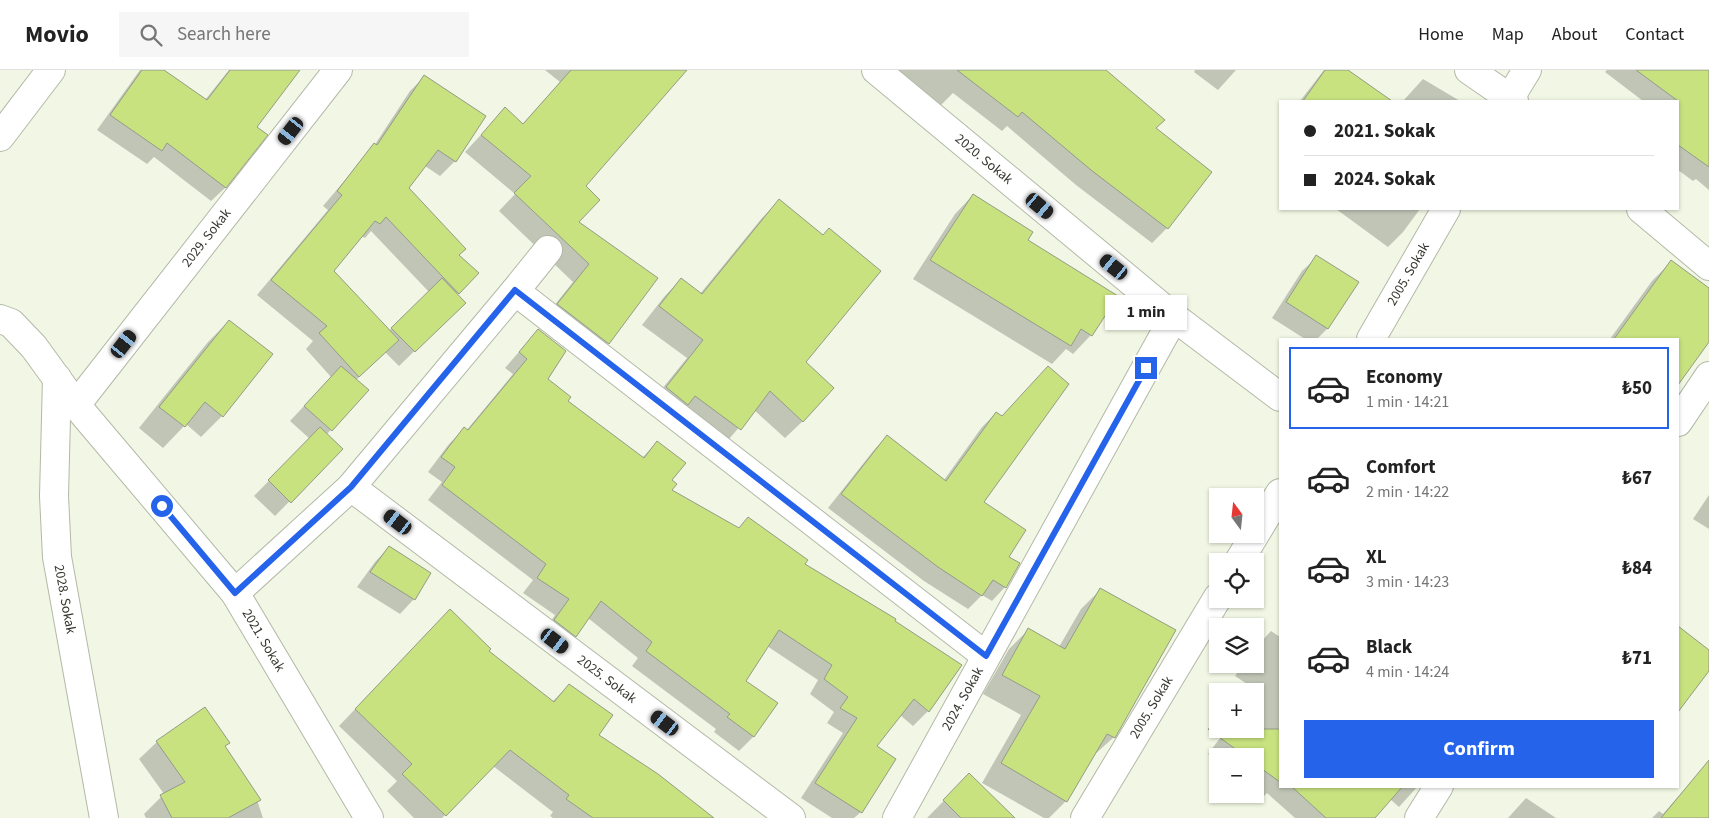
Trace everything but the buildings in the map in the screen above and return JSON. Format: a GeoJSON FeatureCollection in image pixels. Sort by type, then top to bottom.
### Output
{"type":"FeatureCollection","features":[{"type":"Feature","properties":{"kind":"street"},"geometry":{"type":"LineString","coordinates":[[0,138],[51,70]]}},
{"type":"Feature","properties":{"kind":"street","name":"2029. Sokak"},"geometry":{"type":"LineString","coordinates":[[76,404],[338,70]]}},
{"type":"Feature","properties":{"kind":"street","name":"2020. Sokak"},"geometry":{"type":"LineString","coordinates":[[876,70],[1174,317],[1279,396]]}},
{"type":"Feature","properties":{"kind":"street"},"geometry":{"type":"LineString","coordinates":[[1469,70],[1511,100],[1527,70]]}},
{"type":"Feature","properties":{"kind":"street","name":"2005. Sokak"},"geometry":{"type":"LineString","coordinates":[[1372,338],[1445,210]]}},
{"type":"Feature","properties":{"kind":"street"},"geometry":{"type":"LineString","coordinates":[[1642,210],[1709,266]]}},
{"type":"Feature","properties":{"kind":"street"},"geometry":{"type":"LineString","coordinates":[[235,593],[351,487],[548,250]]}},
{"type":"Feature","properties":{"kind":"street"},"geometry":{"type":"LineString","coordinates":[[515,290],[986,656]]}},
{"type":"Feature","properties":{"kind":"street","name":"2024. Sokak"},"geometry":{"type":"LineString","coordinates":[[897,818],[1174,317]]}},
{"type":"Feature","properties":{"kind":"street","name":"2021. Sokak"},"geometry":{"type":"LineString","coordinates":[[0,319],[11,323],[23,335],[76,404],[235,593],[369,818]]}},
{"type":"Feature","properties":{"kind":"street"},"geometry":{"type":"LineString","coordinates":[[1679,421],[1709,376]]}},
{"type":"Feature","properties":{"kind":"street","name":"2028. Sokak"},"geometry":{"type":"LineString","coordinates":[[57,378],[54,496],[58,557],[104,818]]}},
{"type":"Feature","properties":{"kind":"street","name":"2025. Sokak"},"geometry":{"type":"LineString","coordinates":[[351,487],[791,818]]}},
{"type":"Feature","properties":{"kind":"street"},"geometry":{"type":"LineString","coordinates":[[1244,553],[1279,495]]}},
{"type":"Feature","properties":{"kind":"street","name":"2005. Sokak"},"geometry":{"type":"LineString","coordinates":[[1085,818],[1211,608]]}},
{"type":"Feature","properties":{"kind":"street"},"geometry":{"type":"LineString","coordinates":[[1419,818],[1438,788]]}},
{"type":"Feature","properties":{"kind":"route"},"geometry":{"type":"LineString","coordinates":[[162,506],[235,593],[351,487],[515,290],[986,656],[1146,368]]}}]}
